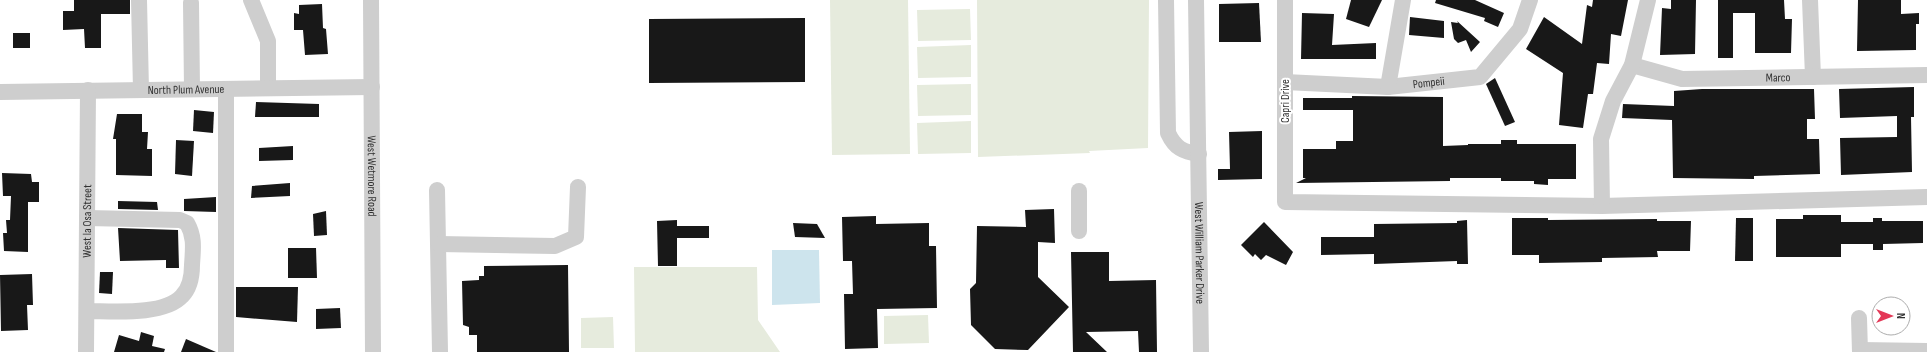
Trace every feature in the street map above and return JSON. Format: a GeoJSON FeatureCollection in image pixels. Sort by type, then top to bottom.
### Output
{"type":"FeatureCollection","features":[{"type":"Feature","properties":{"kind":"street"},"geometry":{"type":"LineString","coordinates":[[139,0],[141,90]]}},
{"type":"Feature","properties":{"kind":"street"},"geometry":{"type":"LineString","coordinates":[[251,0],[268,42],[268,88]]}},
{"type":"Feature","properties":{"kind":"street","name":"West Wetmore Road"},"geometry":{"type":"LineString","coordinates":[[371,0],[373,352]]}},
{"type":"Feature","properties":{"kind":"street"},"geometry":{"type":"LineString","coordinates":[[1166,0],[1168,133],[1173,144],[1183,152],[1199,154]]}},
{"type":"Feature","properties":{"kind":"street","name":"West William Parker Drive"},"geometry":{"type":"LineString","coordinates":[[1196,0],[1201,352]]}},
{"type":"Feature","properties":{"kind":"street","name":"Capri Drive"},"geometry":{"type":"LineString","coordinates":[[1284,0],[1284,202],[1602,206]]}},
{"type":"Feature","properties":{"kind":"street"},"geometry":{"type":"LineString","coordinates":[[1388,86],[1403,0]]}},
{"type":"Feature","properties":{"kind":"street","name":"Pompeii"},"geometry":{"type":"LineString","coordinates":[[1284,82],[1388,86],[1480,77],[1520,30],[1530,0]]}},
{"type":"Feature","properties":{"kind":"street"},"geometry":{"type":"LineString","coordinates":[[1648,0],[1632,66],[1613,101],[1601,139],[1602,206],[1927,197]]}},
{"type":"Feature","properties":{"kind":"street"},"geometry":{"type":"LineString","coordinates":[[1810,0],[1813,77]]}},
{"type":"Feature","properties":{"kind":"street"},"geometry":{"type":"LineString","coordinates":[[192,3],[192,89]]}},
{"type":"Feature","properties":{"kind":"street","name":"Marco"},"geometry":{"type":"LineString","coordinates":[[1632,66],[1682,79],[1927,75]]}},
{"type":"Feature","properties":{"kind":"street","name":"North Plum Avenue"},"geometry":{"type":"LineString","coordinates":[[0,92],[372,88]]}},
{"type":"Feature","properties":{"kind":"street"},"geometry":{"type":"LineString","coordinates":[[226,89],[226,352]]}},
{"type":"Feature","properties":{"kind":"street","name":"West la Osa Street"},"geometry":{"type":"LineString","coordinates":[[86,352],[88,90]]}},
{"type":"Feature","properties":{"kind":"street"},"geometry":{"type":"LineString","coordinates":[[439,244],[555,246],[576,238],[578,187]]}},
{"type":"Feature","properties":{"kind":"street"},"geometry":{"type":"LineString","coordinates":[[437,190],[440,352]]}},
{"type":"Feature","properties":{"kind":"street"},"geometry":{"type":"LineString","coordinates":[[1078,191],[1079,231]]}},
{"type":"Feature","properties":{"kind":"street"},"geometry":{"type":"LineString","coordinates":[[87,218],[180,220],[187,223],[194,238],[192,277],[183,296],[170,304],[150,310],[87,311]]}},
{"type":"Feature","properties":{"kind":"street"},"geometry":{"type":"LineString","coordinates":[[1859,318],[1860,351],[1927,351]]}},
{"type":"Feature","properties":{"kind":"shaded area"},"geometry":{"type":"Polygon","coordinates":[[[830,0],[908,0],[910,154],[832,155],[830,0]]]}},
{"type":"Feature","properties":{"kind":"shaded area"},"geometry":{"type":"Polygon","coordinates":[[[977,0],[1149,0],[1148,148],[1089,151],[1090,153],[978,157],[977,0]]]}},
{"type":"Feature","properties":{"kind":"shaded area"},"geometry":{"type":"Polygon","coordinates":[[[970,9],[971,40],[918,41],[917,10],[970,9]]]}},
{"type":"Feature","properties":{"kind":"shaded area"},"geometry":{"type":"Polygon","coordinates":[[[971,45],[971,77],[918,78],[917,47],[971,45]]]}},
{"type":"Feature","properties":{"kind":"shaded area"},"geometry":{"type":"Polygon","coordinates":[[[971,84],[971,115],[918,116],[917,85],[971,84]]]}},
{"type":"Feature","properties":{"kind":"shaded area"},"geometry":{"type":"Polygon","coordinates":[[[971,121],[971,153],[918,154],[917,123],[971,121]]]}},
{"type":"Feature","properties":{"kind":"shaded area"},"geometry":{"type":"Polygon","coordinates":[[[634,267],[757,267],[758,320],[780,352],[635,352],[634,267]]]}},
{"type":"Feature","properties":{"kind":"shaded area"},"geometry":{"type":"Polygon","coordinates":[[[928,315],[929,343],[884,344],[884,316],[928,315]]]}},
{"type":"Feature","properties":{"kind":"shaded area"},"geometry":{"type":"Polygon","coordinates":[[[613,317],[614,348],[581,348],[581,318],[613,317]]]}},
{"type":"Feature","properties":{"kind":"water"},"geometry":{"type":"Polygon","coordinates":[[[772,250],[819,250],[820,303],[772,305],[772,250]]]}},
{"type":"Feature","properties":{"kind":"building"},"geometry":{"type":"Polygon","coordinates":[[[74,0],[130,0],[130,14],[101,14],[101,48],[85,48],[84,29],[63,30],[63,11],[74,11],[74,0]]]}},
{"type":"Feature","properties":{"kind":"building"},"geometry":{"type":"Polygon","coordinates":[[[1351,0],[1382,0],[1369,27],[1346,19],[1351,0]]]}},
{"type":"Feature","properties":{"kind":"building"},"geometry":{"type":"Polygon","coordinates":[[[1436,0],[1475,0],[1504,13],[1498,27],[1484,21],[1485,18],[1435,3],[1436,0]]]}},
{"type":"Feature","properties":{"kind":"building"},"geometry":{"type":"Polygon","coordinates":[[[1593,0],[1628,0],[1621,36],[1611,34],[1609,64],[1597,63],[1593,94],[1588,94],[1583,128],[1559,125],[1563,73],[1526,49],[1544,17],[1582,44],[1587,5],[1592,7],[1593,0]]]}},
{"type":"Feature","properties":{"kind":"building"},"geometry":{"type":"Polygon","coordinates":[[[1671,0],[1696,0],[1695,54],[1660,55],[1662,8],[1671,9],[1671,0]]]}},
{"type":"Feature","properties":{"kind":"building"},"geometry":{"type":"Polygon","coordinates":[[[1718,0],[1784,0],[1785,19],[1792,19],[1791,53],[1755,53],[1755,13],[1733,13],[1733,58],[1718,58],[1718,0]]]}},
{"type":"Feature","properties":{"kind":"building"},"geometry":{"type":"Polygon","coordinates":[[[1858,0],[1901,0],[1901,14],[1919,13],[1919,24],[1916,24],[1916,50],[1857,51],[1858,0]]]}},
{"type":"Feature","properties":{"kind":"building"},"geometry":{"type":"Polygon","coordinates":[[[1259,3],[1261,42],[1219,42],[1219,4],[1259,3]]]}},
{"type":"Feature","properties":{"kind":"building"},"geometry":{"type":"Polygon","coordinates":[[[322,4],[323,28],[326,29],[328,54],[305,55],[303,30],[294,30],[294,13],[299,14],[299,5],[322,4]]]}},
{"type":"Feature","properties":{"kind":"building"},"geometry":{"type":"Polygon","coordinates":[[[1302,13],[1334,14],[1332,45],[1376,43],[1376,59],[1301,59],[1302,13]]]}},
{"type":"Feature","properties":{"kind":"building"},"geometry":{"type":"Polygon","coordinates":[[[1410,17],[1444,21],[1444,38],[1409,35],[1410,17]]]}},
{"type":"Feature","properties":{"kind":"building"},"geometry":{"type":"Polygon","coordinates":[[[805,18],[805,82],[649,83],[649,19],[805,18]]]}},
{"type":"Feature","properties":{"kind":"building"},"geometry":{"type":"Polygon","coordinates":[[[1457,21],[1480,42],[1471,52],[1466,40],[1458,43],[1454,39],[1451,22],[1458,23],[1457,21]]]}},
{"type":"Feature","properties":{"kind":"building"},"geometry":{"type":"Polygon","coordinates":[[[13,33],[30,33],[30,48],[13,48],[13,33]]]}},
{"type":"Feature","properties":{"kind":"building"},"geometry":{"type":"Polygon","coordinates":[[[1495,78],[1515,122],[1505,126],[1486,84],[1495,78]]]}},
{"type":"Feature","properties":{"kind":"building"},"geometry":{"type":"Polygon","coordinates":[[[1914,87],[1914,117],[1911,117],[1912,172],[1841,175],[1840,138],[1897,137],[1897,116],[1840,118],[1839,89],[1914,87]]]}},
{"type":"Feature","properties":{"kind":"building"},"geometry":{"type":"Polygon","coordinates":[[[1702,89],[1814,89],[1815,119],[1807,119],[1807,139],[1819,139],[1820,174],[1754,176],[1754,179],[1673,178],[1672,120],[1622,118],[1623,104],[1674,106],[1674,91],[1702,89]]]}},
{"type":"Feature","properties":{"kind":"building"},"geometry":{"type":"Polygon","coordinates":[[[1352,96],[1443,97],[1443,146],[1501,144],[1501,140],[1517,140],[1517,144],[1576,144],[1576,179],[1548,179],[1548,185],[1534,184],[1534,181],[1501,181],[1501,178],[1450,178],[1450,181],[1296,183],[1306,178],[1303,178],[1303,149],[1336,149],[1336,141],[1353,141],[1353,110],[1303,110],[1303,98],[1352,98],[1352,96]]]}},
{"type":"Feature","properties":{"kind":"building"},"geometry":{"type":"Polygon","coordinates":[[[256,102],[319,104],[319,117],[255,117],[256,102]]]}},
{"type":"Feature","properties":{"kind":"building"},"geometry":{"type":"Polygon","coordinates":[[[194,110],[214,112],[213,133],[193,131],[194,110]]]}},
{"type":"Feature","properties":{"kind":"building"},"geometry":{"type":"Polygon","coordinates":[[[117,114],[142,114],[142,132],[148,132],[147,149],[152,149],[152,176],[116,175],[116,139],[113,139],[117,114]]]}},
{"type":"Feature","properties":{"kind":"building"},"geometry":{"type":"Polygon","coordinates":[[[1262,131],[1262,179],[1218,180],[1218,169],[1230,169],[1229,132],[1262,131]]]}},
{"type":"Feature","properties":{"kind":"building"},"geometry":{"type":"Polygon","coordinates":[[[176,140],[194,141],[192,176],[175,174],[176,140]]]}},
{"type":"Feature","properties":{"kind":"building"},"geometry":{"type":"Polygon","coordinates":[[[293,146],[293,160],[259,161],[259,148],[293,146]]]}},
{"type":"Feature","properties":{"kind":"building"},"geometry":{"type":"Polygon","coordinates":[[[2,173],[31,174],[32,182],[39,182],[39,202],[28,202],[28,252],[4,251],[3,233],[7,233],[6,220],[10,220],[11,196],[3,196],[2,173]]]}},
{"type":"Feature","properties":{"kind":"building"},"geometry":{"type":"Polygon","coordinates":[[[290,183],[290,196],[251,198],[252,186],[290,183]]]}},
{"type":"Feature","properties":{"kind":"building"},"geometry":{"type":"Polygon","coordinates":[[[216,197],[216,212],[184,211],[184,199],[216,197]]]}},
{"type":"Feature","properties":{"kind":"building"},"geometry":{"type":"Polygon","coordinates":[[[118,201],[157,202],[158,210],[118,209],[118,201]]]}},
{"type":"Feature","properties":{"kind":"building"},"geometry":{"type":"Polygon","coordinates":[[[1054,209],[1055,243],[1038,242],[1038,277],[1069,307],[1028,350],[995,349],[971,325],[970,289],[976,283],[977,226],[1026,227],[1025,210],[1054,209]]]}},
{"type":"Feature","properties":{"kind":"building"},"geometry":{"type":"Polygon","coordinates":[[[326,211],[327,235],[314,236],[313,214],[326,211]]]}},
{"type":"Feature","properties":{"kind":"building"},"geometry":{"type":"Polygon","coordinates":[[[1803,215],[1841,215],[1841,222],[1873,222],[1873,218],[1882,218],[1882,221],[1923,221],[1923,243],[1883,244],[1883,250],[1873,250],[1873,244],[1841,244],[1841,257],[1776,257],[1776,219],[1803,219],[1803,215]]]}},
{"type":"Feature","properties":{"kind":"building"},"geometry":{"type":"Polygon","coordinates":[[[876,216],[876,224],[929,223],[929,246],[936,246],[937,308],[877,309],[878,348],[845,349],[844,294],[853,294],[852,261],[843,261],[842,217],[876,216]]]}},
{"type":"Feature","properties":{"kind":"building"},"geometry":{"type":"Polygon","coordinates":[[[1512,218],[1548,218],[1548,220],[1657,219],[1657,221],[1691,221],[1690,251],[1657,251],[1658,257],[1602,258],[1602,262],[1539,263],[1539,255],[1512,255],[1512,218]]]}},
{"type":"Feature","properties":{"kind":"building"},"geometry":{"type":"Polygon","coordinates":[[[1736,218],[1753,218],[1753,261],[1735,261],[1736,218]]]}},
{"type":"Feature","properties":{"kind":"building"},"geometry":{"type":"Polygon","coordinates":[[[677,220],[677,226],[709,226],[709,238],[677,238],[677,266],[658,266],[657,221],[677,220]]]}},
{"type":"Feature","properties":{"kind":"building"},"geometry":{"type":"Polygon","coordinates":[[[1467,220],[1468,264],[1457,264],[1457,261],[1374,264],[1374,254],[1321,255],[1321,237],[1374,237],[1374,224],[1457,223],[1457,221],[1467,220]]]}},
{"type":"Feature","properties":{"kind":"building"},"geometry":{"type":"Polygon","coordinates":[[[1264,222],[1293,252],[1286,265],[1266,255],[1261,260],[1255,254],[1253,257],[1241,245],[1264,222]]]}},
{"type":"Feature","properties":{"kind":"building"},"geometry":{"type":"Polygon","coordinates":[[[793,223],[817,224],[825,238],[795,237],[793,223]]]}},
{"type":"Feature","properties":{"kind":"building"},"geometry":{"type":"Polygon","coordinates":[[[118,228],[178,230],[179,268],[166,268],[166,260],[120,261],[118,228]]]}},
{"type":"Feature","properties":{"kind":"building"},"geometry":{"type":"Polygon","coordinates":[[[288,248],[316,248],[317,278],[288,278],[288,248]]]}},
{"type":"Feature","properties":{"kind":"building"},"geometry":{"type":"Polygon","coordinates":[[[1071,252],[1109,252],[1109,281],[1156,280],[1157,352],[1139,352],[1138,331],[1086,332],[1107,352],[1073,352],[1071,252]]]}},
{"type":"Feature","properties":{"kind":"building"},"geometry":{"type":"Polygon","coordinates":[[[568,265],[569,352],[477,352],[477,335],[469,335],[469,327],[463,325],[462,281],[479,280],[479,276],[484,276],[484,266],[568,265]]]}},
{"type":"Feature","properties":{"kind":"building"},"geometry":{"type":"Polygon","coordinates":[[[100,272],[113,272],[112,294],[99,293],[100,272]]]}},
{"type":"Feature","properties":{"kind":"building"},"geometry":{"type":"Polygon","coordinates":[[[32,274],[33,305],[27,305],[28,330],[1,331],[0,275],[32,274]]]}},
{"type":"Feature","properties":{"kind":"building"},"geometry":{"type":"Polygon","coordinates":[[[236,287],[298,287],[297,322],[236,317],[236,287]]]}},
{"type":"Feature","properties":{"kind":"building"},"geometry":{"type":"Polygon","coordinates":[[[340,308],[341,328],[316,329],[316,309],[340,308]]]}},
{"type":"Feature","properties":{"kind":"building"},"geometry":{"type":"Polygon","coordinates":[[[141,332],[154,336],[152,346],[165,349],[164,352],[114,352],[119,335],[139,341],[141,332]]]}},
{"type":"Feature","properties":{"kind":"building"},"geometry":{"type":"Polygon","coordinates":[[[186,339],[216,352],[181,352],[186,339]]]}}]}
